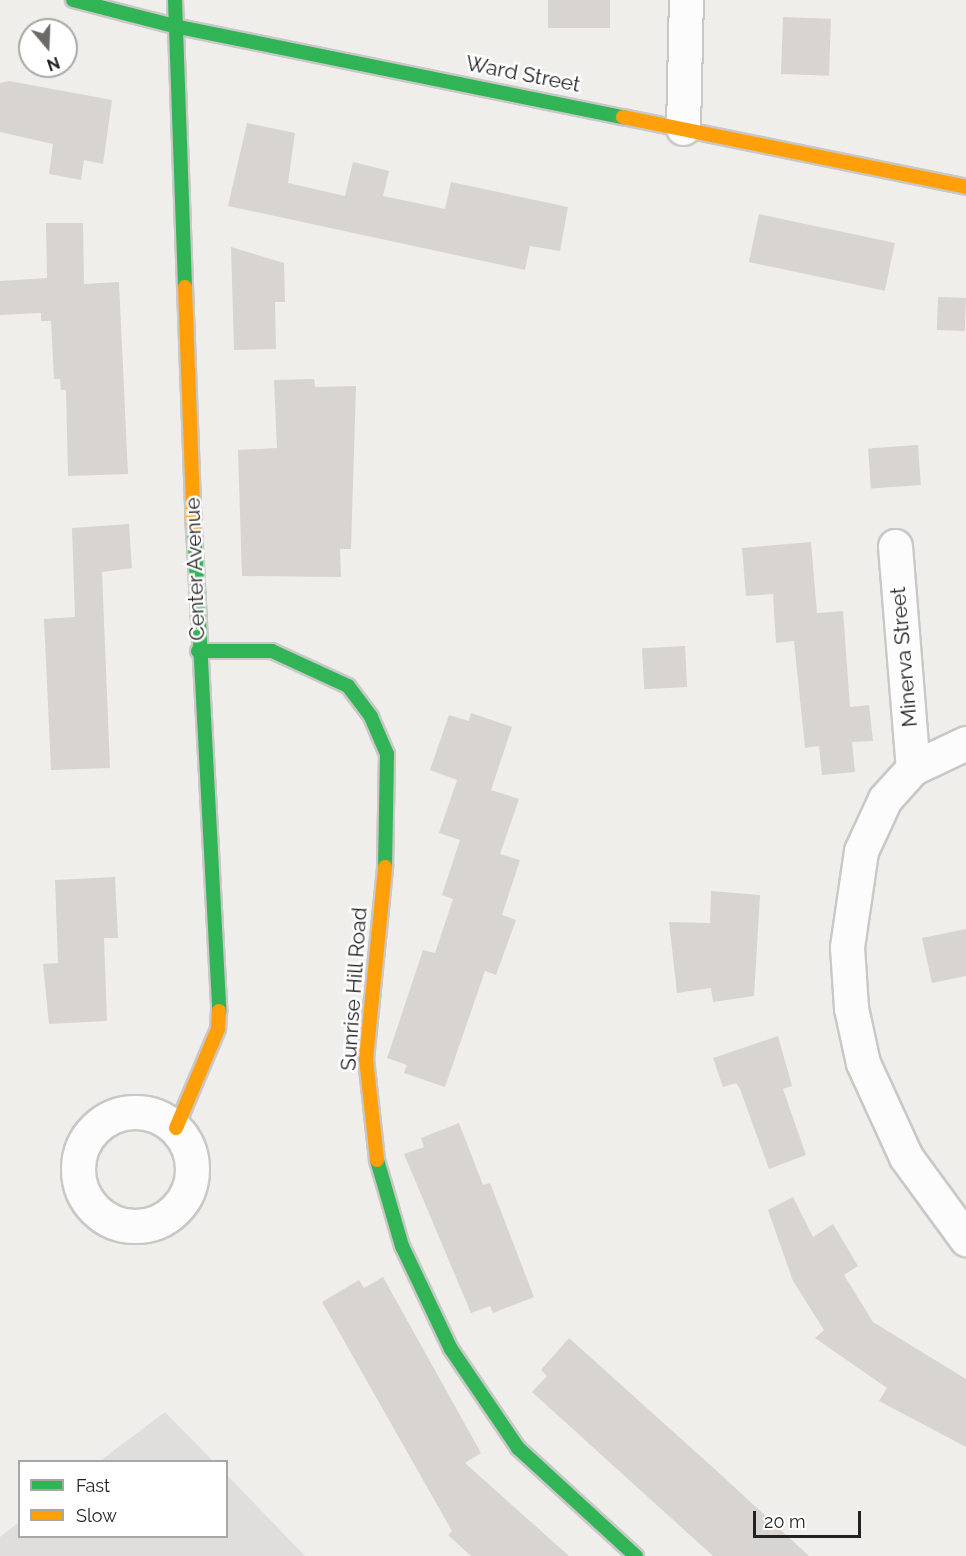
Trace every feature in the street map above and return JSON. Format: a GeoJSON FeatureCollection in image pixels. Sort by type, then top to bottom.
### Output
{"type":"FeatureCollection","features":[{"type":"Feature","properties":{"kind":"street","name":"Ward Street"},"geometry":{"type":"LineString","coordinates":[[73,0],[174,26],[966,187]]}},
{"type":"Feature","properties":{"kind":"street","name":"Center Avenue"},"geometry":{"type":"LineString","coordinates":[[175,0],[174,26],[198,651],[218,1018],[200,1081],[176,1128]]}},
{"type":"Feature","properties":{"kind":"street"},"geometry":{"type":"LineString","coordinates":[[683,128],[686,0]]}},
{"type":"Feature","properties":{"kind":"street","name":"Minerva Street"},"geometry":{"type":"LineString","coordinates":[[896,546],[913,768]]}},
{"type":"Feature","properties":{"kind":"street","name":"Sunrise Hill Road"},"geometry":{"type":"LineString","coordinates":[[198,651],[272,651],[348,686],[371,717],[387,754],[388,833],[366,1059],[374,1151],[402,1246],[451,1349],[518,1448],[636,1556]]}},
{"type":"Feature","properties":{"kind":"street"},"geometry":{"type":"LineString","coordinates":[[966,742],[913,768],[885,799],[861,851],[849,915],[851,1008],[863,1063],[906,1157],[966,1239]]}},
{"type":"Feature","properties":{"kind":"shaded area"},"geometry":{"type":"Polygon","coordinates":[[[165,1412],[212,1460],[101,1460],[165,1412]]]}},
{"type":"Feature","properties":{"kind":"shaded area"},"geometry":{"type":"Polygon","coordinates":[[[228,1476],[305,1556],[0,1556],[0,1537],[18,1523],[18,1538],[228,1538],[228,1476]]]}},
{"type":"Feature","properties":{"kind":"building"},"geometry":{"type":"Polygon","coordinates":[[[548,0],[610,0],[610,28],[548,28],[548,0]]]}},
{"type":"Feature","properties":{"kind":"building"},"geometry":{"type":"Polygon","coordinates":[[[783,17],[831,19],[829,76],[781,74],[783,17]]]}},
{"type":"Feature","properties":{"kind":"building"},"geometry":{"type":"Polygon","coordinates":[[[9,81],[112,100],[103,164],[84,160],[81,180],[49,174],[53,144],[0,132],[0,83],[9,81]]]}},
{"type":"Feature","properties":{"kind":"building"},"geometry":{"type":"Polygon","coordinates":[[[247,123],[295,133],[288,183],[345,196],[353,162],[389,171],[383,196],[445,209],[451,182],[568,207],[560,251],[530,246],[525,270],[228,206],[247,123]]]}},
{"type":"Feature","properties":{"kind":"building"},"geometry":{"type":"Polygon","coordinates":[[[759,214],[895,243],[885,291],[749,262],[759,214]]]}},
{"type":"Feature","properties":{"kind":"building"},"geometry":{"type":"Polygon","coordinates":[[[46,223],[83,223],[84,284],[119,282],[128,474],[68,476],[66,390],[61,390],[60,379],[54,379],[51,321],[41,321],[41,313],[0,315],[0,281],[47,278],[46,223]]]}},
{"type":"Feature","properties":{"kind":"building"},"geometry":{"type":"Polygon","coordinates":[[[231,247],[284,263],[285,302],[275,302],[276,349],[234,350],[231,247]]]}},
{"type":"Feature","properties":{"kind":"building"},"geometry":{"type":"Polygon","coordinates":[[[938,297],[966,298],[965,331],[937,330],[938,297]]]}},
{"type":"Feature","properties":{"kind":"building"},"geometry":{"type":"Polygon","coordinates":[[[314,379],[315,387],[356,386],[351,549],[340,549],[341,577],[242,576],[238,450],[277,448],[274,380],[314,379]]]}},
{"type":"Feature","properties":{"kind":"building"},"geometry":{"type":"Polygon","coordinates":[[[918,445],[921,485],[871,488],[868,448],[918,445]]]}},
{"type":"Feature","properties":{"kind":"building"},"geometry":{"type":"Polygon","coordinates":[[[129,524],[132,568],[102,572],[110,768],[51,770],[44,619],[75,617],[72,528],[129,524]]]}},
{"type":"Feature","properties":{"kind":"building"},"geometry":{"type":"Polygon","coordinates":[[[811,542],[817,613],[843,611],[850,707],[869,705],[873,741],[852,742],[855,772],[822,775],[819,746],[805,748],[794,641],[776,643],[773,594],[746,596],[742,548],[811,542]]]}},
{"type":"Feature","properties":{"kind":"building"},"geometry":{"type":"Polygon","coordinates":[[[685,646],[687,687],[644,689],[642,648],[685,646]]]}},
{"type":"Feature","properties":{"kind":"building"},"geometry":{"type":"Polygon","coordinates":[[[471,713],[512,727],[491,790],[519,799],[500,854],[520,860],[502,915],[516,920],[496,975],[485,971],[445,1087],[404,1073],[407,1065],[387,1058],[423,950],[435,953],[453,899],[442,895],[460,840],[439,833],[457,780],[430,770],[449,715],[469,721],[471,713]]]}},
{"type":"Feature","properties":{"kind":"building"},"geometry":{"type":"Polygon","coordinates":[[[115,877],[118,938],[104,938],[107,1021],[49,1024],[43,964],[58,963],[55,880],[115,877]]]}},
{"type":"Feature","properties":{"kind":"building"},"geometry":{"type":"Polygon","coordinates":[[[711,891],[760,895],[754,996],[713,1002],[711,988],[677,993],[669,922],[710,923],[711,891]]]}},
{"type":"Feature","properties":{"kind":"building"},"geometry":{"type":"Polygon","coordinates":[[[966,929],[966,976],[932,983],[922,938],[966,929]]]}},
{"type":"Feature","properties":{"kind":"building"},"geometry":{"type":"Polygon","coordinates":[[[778,1036],[792,1086],[783,1089],[806,1155],[769,1169],[740,1089],[736,1083],[723,1087],[713,1058],[778,1036]]]}},
{"type":"Feature","properties":{"kind":"building"},"geometry":{"type":"Polygon","coordinates":[[[459,1123],[483,1185],[490,1183],[534,1297],[493,1313],[490,1306],[471,1313],[404,1154],[424,1147],[421,1138],[459,1123]]]}},
{"type":"Feature","properties":{"kind":"building"},"geometry":{"type":"Polygon","coordinates":[[[793,1197],[813,1237],[833,1224],[858,1266],[844,1275],[873,1322],[966,1379],[966,1447],[879,1401],[887,1388],[815,1338],[824,1330],[793,1281],[768,1210],[793,1197]]]}},
{"type":"Feature","properties":{"kind":"building"},"geometry":{"type":"Polygon","coordinates":[[[383,1277],[481,1453],[465,1463],[569,1556],[471,1556],[448,1535],[452,1531],[322,1302],[359,1280],[364,1288],[383,1277]]]}},
{"type":"Feature","properties":{"kind":"building"},"geometry":{"type":"Polygon","coordinates":[[[569,1338],[809,1556],[713,1556],[532,1392],[547,1376],[541,1370],[569,1338]]]}},
{"type":"Feature","properties":{"kind":"traffic: fast"},"geometry":{"type":"LineString","coordinates":[[73,0],[174,26],[623,117]]}},
{"type":"Feature","properties":{"kind":"traffic: fast"},"geometry":{"type":"LineString","coordinates":[[175,0],[185,287]]}},
{"type":"Feature","properties":{"kind":"traffic: fast"},"geometry":{"type":"LineString","coordinates":[[194,527],[219,1011]]}},
{"type":"Feature","properties":{"kind":"traffic: fast"},"geometry":{"type":"LineString","coordinates":[[198,651],[272,651],[348,686],[371,717],[387,754],[385,867]]}},
{"type":"Feature","properties":{"kind":"traffic: fast"},"geometry":{"type":"LineString","coordinates":[[377,1160],[402,1246],[451,1349],[518,1448],[636,1556]]}},
{"type":"Feature","properties":{"kind":"traffic: slow"},"geometry":{"type":"LineString","coordinates":[[623,117],[966,187]]}},
{"type":"Feature","properties":{"kind":"traffic: slow"},"geometry":{"type":"LineString","coordinates":[[185,287],[194,527]]}},
{"type":"Feature","properties":{"kind":"traffic: slow"},"geometry":{"type":"LineString","coordinates":[[377,1160],[366,1059],[385,867]]}},
{"type":"Feature","properties":{"kind":"traffic: slow"},"geometry":{"type":"LineString","coordinates":[[176,1128],[218,1029],[219,1011]]}}]}
